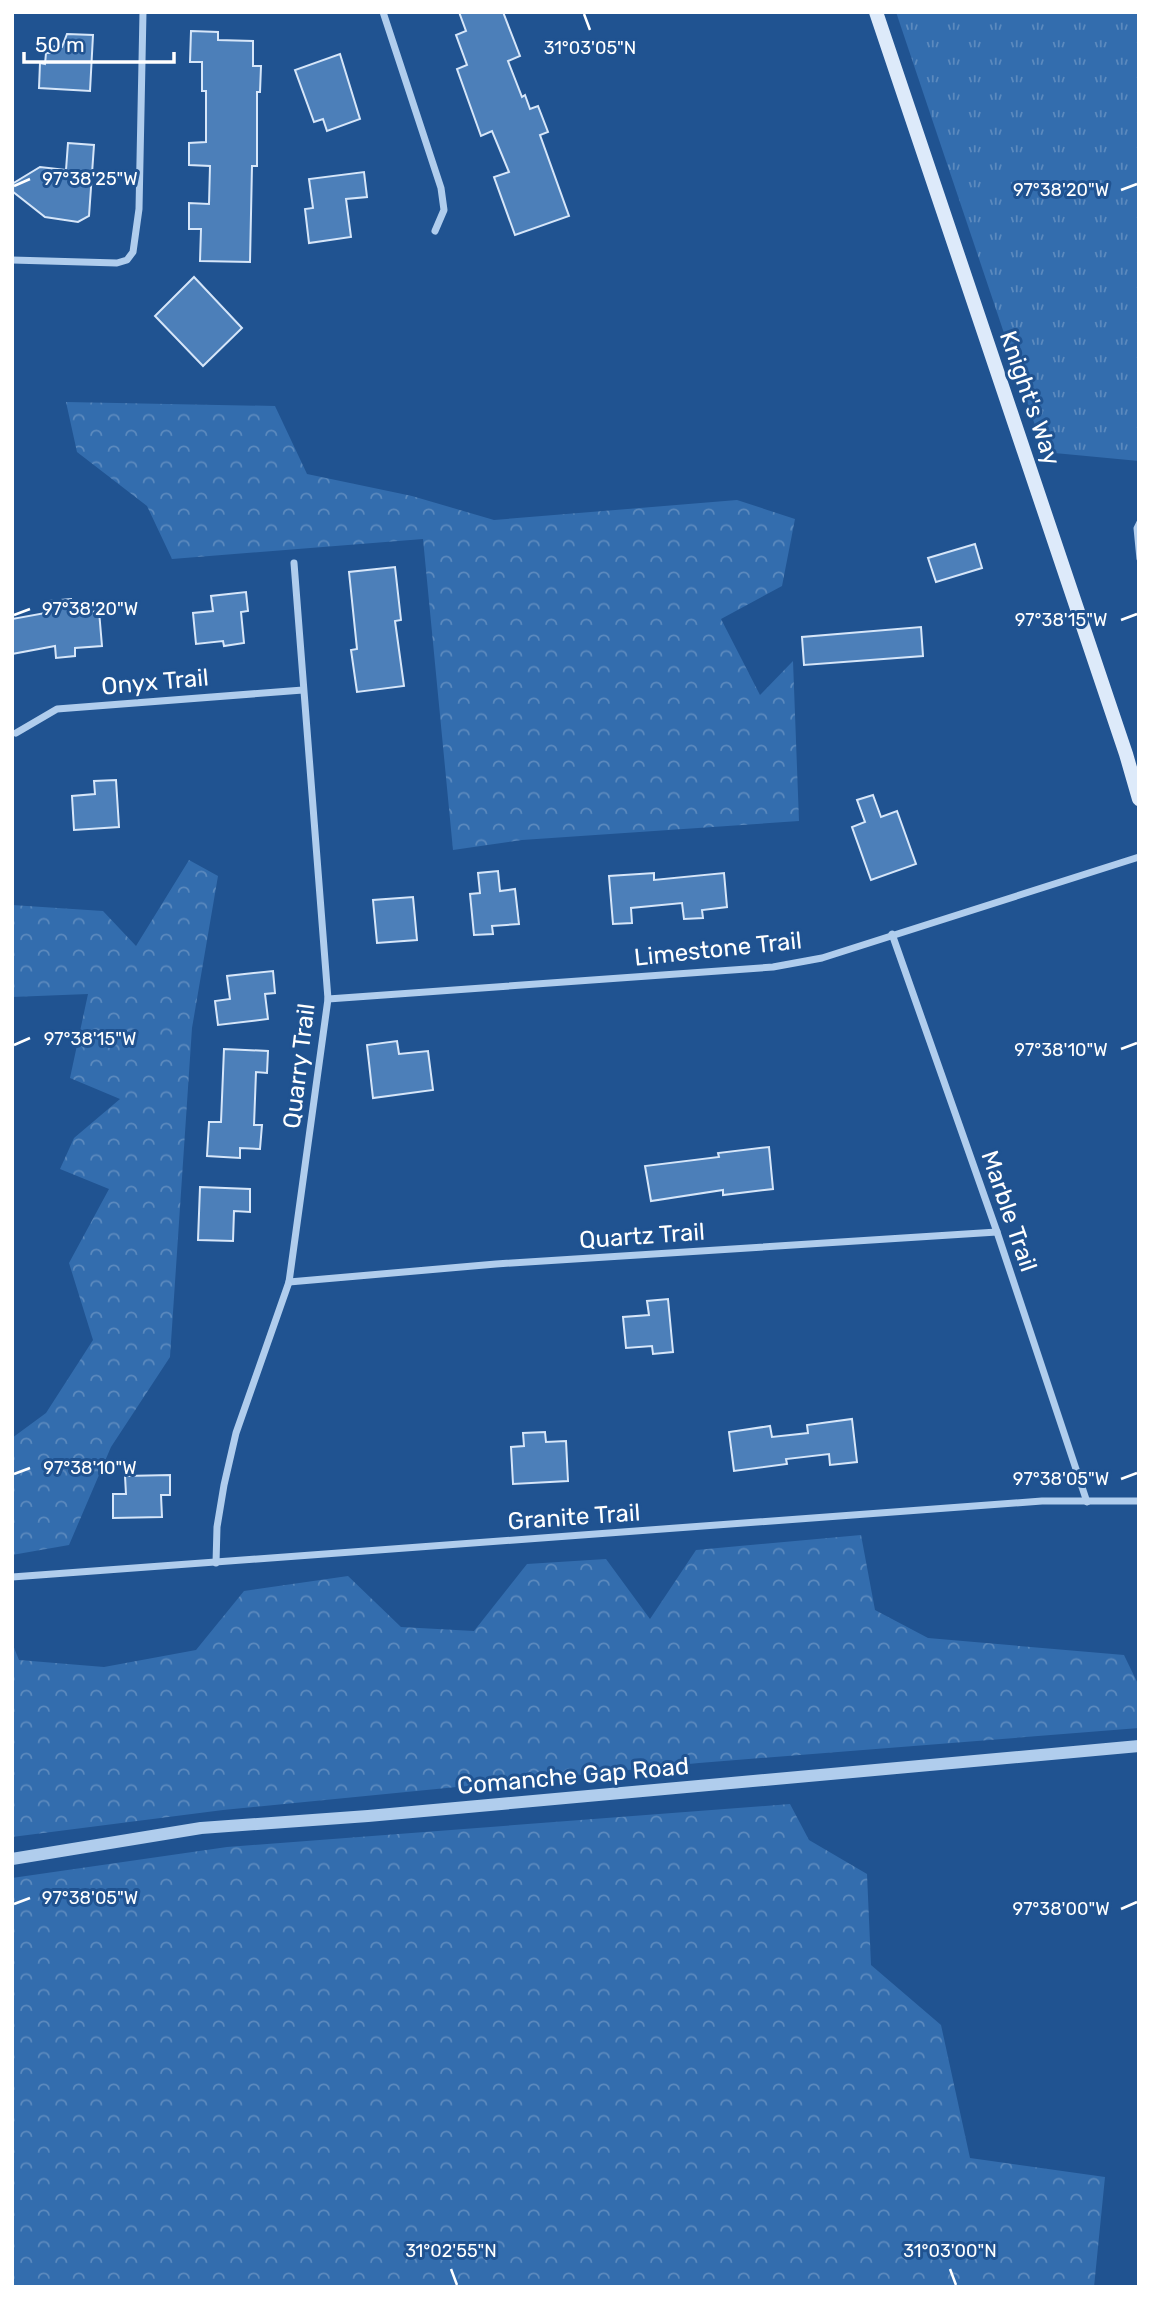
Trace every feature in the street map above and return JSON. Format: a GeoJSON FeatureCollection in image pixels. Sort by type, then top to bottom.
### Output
{"type":"FeatureCollection","features":[{"type":"Feature","properties":{"kind":"main road","name":"Knight's Way"},"geometry":{"type":"LineString","coordinates":[[876,12],[1133,752],[1139,799]]}},
{"type":"Feature","properties":{"kind":"street"},"geometry":{"type":"LineString","coordinates":[[12,260],[117,263],[127,260],[133,253],[139,209],[143,12]]}},
{"type":"Feature","properties":{"kind":"street"},"geometry":{"type":"LineString","coordinates":[[383,12],[442,188],[444,210],[435,231]]}},
{"type":"Feature","properties":{"kind":"street","name":"Quarry Trail"},"geometry":{"type":"LineString","coordinates":[[216,1563],[217,1527],[236,1433],[289,1282],[328,999],[294,563]]}},
{"type":"Feature","properties":{"kind":"street","name":"Onyx Trail"},"geometry":{"type":"LineString","coordinates":[[16,733],[57,709],[303,690]]}},
{"type":"Feature","properties":{"kind":"street","name":"Limestone Trail"},"geometry":{"type":"LineString","coordinates":[[328,999],[773,967],[822,958],[1139,858]]}},
{"type":"Feature","properties":{"kind":"street","name":"Marble Trail"},"geometry":{"type":"LineString","coordinates":[[892,934],[997,1232],[1087,1502]]}},
{"type":"Feature","properties":{"kind":"street","name":"Quartz Trail"},"geometry":{"type":"LineString","coordinates":[[289,1282],[510,1263],[997,1232]]}},
{"type":"Feature","properties":{"kind":"street","name":"Granite Trail"},"geometry":{"type":"LineString","coordinates":[[12,1577],[1042,1501],[1139,1501]]}},
{"type":"Feature","properties":{"kind":"street","name":"Comanche Gap Road"},"geometry":{"type":"LineString","coordinates":[[12,1859],[201,1828],[368,1816],[1139,1746]]}},
{"type":"Feature","properties":{"kind":"lane"},"geometry":{"type":"LineString","coordinates":[[1139,522],[1136,528],[1139,559]]}},
{"type":"Feature","properties":{"kind":"green space"},"geometry":{"type":"Polygon","coordinates":[[[896,12],[1139,12],[1139,461],[1044,452],[896,12]]]}},
{"type":"Feature","properties":{"kind":"green space"},"geometry":{"type":"Polygon","coordinates":[[[66,402],[275,406],[307,474],[412,496],[494,520],[737,500],[795,519],[782,586],[721,619],[760,695],[793,661],[799,821],[522,840],[453,850],[423,539],[172,559],[147,506],[77,452],[66,402]]]}},
{"type":"Feature","properties":{"kind":"green space"},"geometry":{"type":"Polygon","coordinates":[[[189,860],[218,876],[192,1028],[170,1357],[111,1447],[69,1545],[12,1555],[12,1438],[46,1413],[93,1340],[69,1263],[109,1189],[60,1169],[74,1138],[120,1099],[70,1078],[88,994],[12,997],[12,905],[103,911],[136,946],[189,860]]]}},
{"type":"Feature","properties":{"kind":"green space"},"geometry":{"type":"Polygon","coordinates":[[[861,1535],[875,1610],[928,1638],[1124,1655],[1139,1686],[1139,1728],[699,1763],[223,1810],[12,1837],[12,1643],[19,1660],[104,1667],[196,1650],[244,1591],[348,1576],[401,1627],[474,1631],[527,1564],[606,1559],[650,1619],[696,1550],[861,1535]]]}},
{"type":"Feature","properties":{"kind":"green space"},"geometry":{"type":"Polygon","coordinates":[[[790,1804],[809,1840],[867,1874],[871,1965],[941,2025],[970,2158],[1105,2177],[1094,2287],[12,2287],[12,1878],[227,1847],[790,1804]]]}},
{"type":"Feature","properties":{"kind":"building"},"geometry":{"type":"Polygon","coordinates":[[[459,12],[503,12],[520,56],[508,61],[522,97],[525,95],[530,109],[538,106],[548,132],[540,135],[569,216],[515,235],[494,177],[509,172],[492,131],[481,136],[457,69],[467,65],[456,35],[466,31],[459,12]]]}},
{"type":"Feature","properties":{"kind":"building"},"geometry":{"type":"Polygon","coordinates":[[[191,31],[218,32],[218,40],[253,41],[253,66],[261,66],[260,92],[257,92],[257,166],[252,166],[250,262],[200,261],[201,229],[189,229],[189,203],[209,204],[210,166],[189,165],[189,143],[206,142],[206,91],[202,91],[202,62],[190,62],[191,31]]]}},
{"type":"Feature","properties":{"kind":"building"},"geometry":{"type":"Polygon","coordinates":[[[67,34],[93,35],[90,91],[39,88],[40,63],[45,64],[50,46],[62,47],[67,34]]]}},
{"type":"Feature","properties":{"kind":"building"},"geometry":{"type":"Polygon","coordinates":[[[340,54],[360,119],[327,131],[323,119],[314,122],[295,70],[340,54]]]}},
{"type":"Feature","properties":{"kind":"building"},"geometry":{"type":"Polygon","coordinates":[[[68,143],[94,145],[89,216],[78,222],[45,217],[12,191],[12,184],[40,167],[66,170],[68,143]]]}},
{"type":"Feature","properties":{"kind":"building"},"geometry":{"type":"Polygon","coordinates":[[[364,172],[367,197],[346,199],[351,237],[309,243],[305,209],[313,208],[309,179],[364,172]]]}},
{"type":"Feature","properties":{"kind":"building"},"geometry":{"type":"Polygon","coordinates":[[[194,277],[242,328],[203,366],[155,316],[194,277]]]}},
{"type":"Feature","properties":{"kind":"building"},"geometry":{"type":"Polygon","coordinates":[[[975,544],[982,568],[936,582],[928,558],[975,544]]]}},
{"type":"Feature","properties":{"kind":"building"},"geometry":{"type":"Polygon","coordinates":[[[395,567],[401,620],[395,621],[404,686],[357,692],[351,650],[357,649],[349,572],[395,567]]]}},
{"type":"Feature","properties":{"kind":"building"},"geometry":{"type":"Polygon","coordinates":[[[246,592],[248,611],[241,612],[244,643],[224,646],[223,641],[196,644],[193,613],[213,611],[211,596],[246,592]]]}},
{"type":"Feature","properties":{"kind":"building"},"geometry":{"type":"Polygon","coordinates":[[[71,599],[72,614],[99,611],[102,646],[75,648],[75,656],[56,658],[55,646],[12,654],[12,619],[51,612],[50,601],[71,599]]]}},
{"type":"Feature","properties":{"kind":"building"},"geometry":{"type":"Polygon","coordinates":[[[921,627],[923,656],[804,665],[802,637],[921,627]]]}},
{"type":"Feature","properties":{"kind":"building"},"geometry":{"type":"Polygon","coordinates":[[[116,780],[119,827],[74,830],[72,796],[95,794],[94,781],[116,780]]]}},
{"type":"Feature","properties":{"kind":"building"},"geometry":{"type":"Polygon","coordinates":[[[873,795],[881,817],[897,811],[916,864],[871,880],[852,827],[865,822],[857,800],[873,795]]]}},
{"type":"Feature","properties":{"kind":"building"},"geometry":{"type":"Polygon","coordinates":[[[498,871],[500,891],[515,889],[519,924],[492,926],[493,934],[474,935],[470,894],[480,893],[478,873],[498,871]]]}},
{"type":"Feature","properties":{"kind":"building"},"geometry":{"type":"Polygon","coordinates":[[[654,873],[654,880],[724,873],[727,907],[702,910],[703,918],[684,919],[682,903],[631,908],[632,923],[613,924],[609,876],[654,873]]]}},
{"type":"Feature","properties":{"kind":"building"},"geometry":{"type":"Polygon","coordinates":[[[413,897],[417,940],[377,943],[373,900],[413,897]]]}},
{"type":"Feature","properties":{"kind":"building"},"geometry":{"type":"Polygon","coordinates":[[[273,971],[275,993],[265,994],[268,1019],[218,1025],[215,1001],[230,999],[227,976],[273,971]]]}},
{"type":"Feature","properties":{"kind":"building"},"geometry":{"type":"Polygon","coordinates":[[[397,1041],[399,1054],[428,1051],[433,1090],[373,1098],[367,1045],[397,1041]]]}},
{"type":"Feature","properties":{"kind":"building"},"geometry":{"type":"Polygon","coordinates":[[[224,1049],[268,1051],[267,1073],[256,1072],[254,1125],[262,1125],[260,1149],[240,1148],[240,1158],[207,1156],[209,1122],[221,1122],[224,1049]]]}},
{"type":"Feature","properties":{"kind":"building"},"geometry":{"type":"Polygon","coordinates":[[[769,1147],[773,1189],[723,1195],[723,1190],[651,1201],[645,1166],[719,1157],[718,1153],[769,1147]]]}},
{"type":"Feature","properties":{"kind":"building"},"geometry":{"type":"Polygon","coordinates":[[[200,1187],[250,1189],[250,1212],[234,1211],[233,1241],[198,1240],[200,1187]]]}},
{"type":"Feature","properties":{"kind":"building"},"geometry":{"type":"Polygon","coordinates":[[[668,1299],[673,1352],[653,1354],[652,1346],[626,1348],[623,1317],[649,1315],[647,1301],[668,1299]]]}},
{"type":"Feature","properties":{"kind":"building"},"geometry":{"type":"Polygon","coordinates":[[[852,1419],[857,1462],[830,1465],[829,1454],[786,1459],[787,1464],[734,1471],[729,1432],[770,1426],[772,1437],[808,1433],[807,1425],[852,1419]]]}},
{"type":"Feature","properties":{"kind":"building"},"geometry":{"type":"Polygon","coordinates":[[[545,1432],[546,1442],[566,1441],[568,1481],[513,1484],[511,1447],[524,1446],[523,1433],[545,1432]]]}},
{"type":"Feature","properties":{"kind":"building"},"geometry":{"type":"Polygon","coordinates":[[[170,1475],[170,1495],[161,1495],[162,1517],[113,1518],[113,1494],[126,1494],[125,1476],[170,1475]]]}}]}
